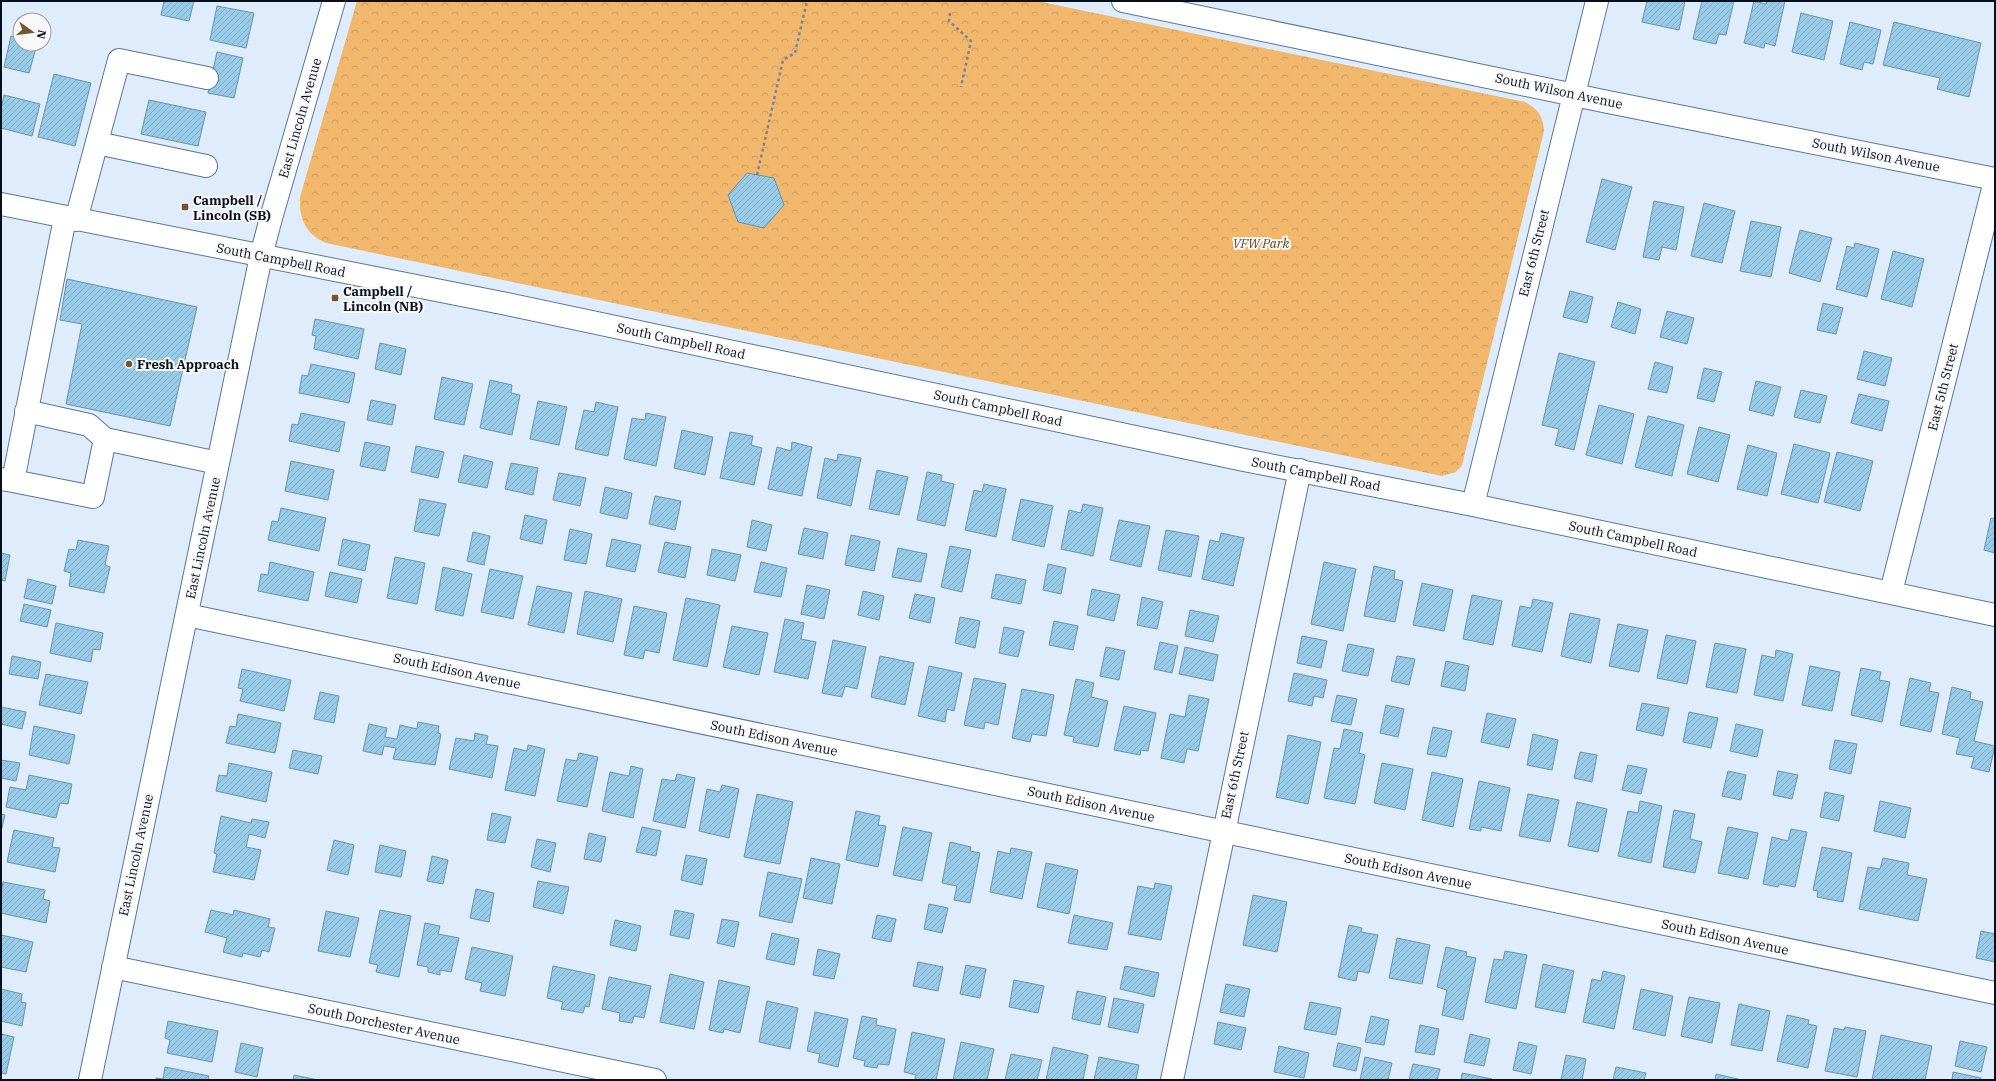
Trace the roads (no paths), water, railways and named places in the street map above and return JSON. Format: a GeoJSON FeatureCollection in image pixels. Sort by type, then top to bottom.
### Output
{"type":"FeatureCollection","features":[{"type":"Feature","properties":{"kind":"street","name":"East Lincoln Avenue"},"geometry":{"type":"LineString","coordinates":[[90,1080],[262,256],[271,218],[334,1]]}},
{"type":"Feature","properties":{"kind":"street","name":"South Wilson Avenue"},"geometry":{"type":"LineString","coordinates":[[1123,1],[1995,180]]}},
{"type":"Feature","properties":{"kind":"street","name":"East 6th Street"},"geometry":{"type":"LineString","coordinates":[[1473,505],[1597,1]]}},
{"type":"Feature","properties":{"kind":"street"},"geometry":{"type":"LineString","coordinates":[[105,439],[92,497],[7,480],[26,411],[71,219],[97,143],[119,60],[207,78]]}},
{"type":"Feature","properties":{"kind":"street"},"geometry":{"type":"LineString","coordinates":[[97,143],[206,166]]}},
{"type":"Feature","properties":{"kind":"street","name":"East 5th Street"},"geometry":{"type":"LineString","coordinates":[[1892,592],[1995,180]]}},
{"type":"Feature","properties":{"kind":"street","name":"South Campbell Road"},"geometry":{"type":"LineString","coordinates":[[1,204],[502,303],[1995,614]]}},
{"type":"Feature","properties":{"kind":"street"},"geometry":{"type":"LineString","coordinates":[[26,411],[89,425],[105,439],[218,463]]}},
{"type":"Feature","properties":{"kind":"street","name":"East 6th Street"},"geometry":{"type":"LineString","coordinates":[[1172,1080],[1300,470]]}},
{"type":"Feature","properties":{"kind":"street","name":"South Edison Avenue"},"geometry":{"type":"LineString","coordinates":[[187,615],[1995,993]]}},
{"type":"Feature","properties":{"kind":"street","name":"South Dorchester Avenue"},"geometry":{"type":"LineString","coordinates":[[113,967],[655,1080]]}},
{"type":"Feature","properties":{"kind":"place","name":"Campbell / Lincoln (SB)"},"geometry":{"type":"Point","coordinates":[185,207]}},
{"type":"Feature","properties":{"kind":"place","name":"Campbell / Lincoln (NB)"},"geometry":{"type":"Point","coordinates":[335,298]}},
{"type":"Feature","properties":{"kind":"place","name":"Fresh Approach"},"geometry":{"type":"Point","coordinates":[129,364]}},
{"type":"Feature","properties":{"kind":"park label","name":"VFW Park"},"geometry":{"type":"Point","coordinates":[1261,243]}}]}
